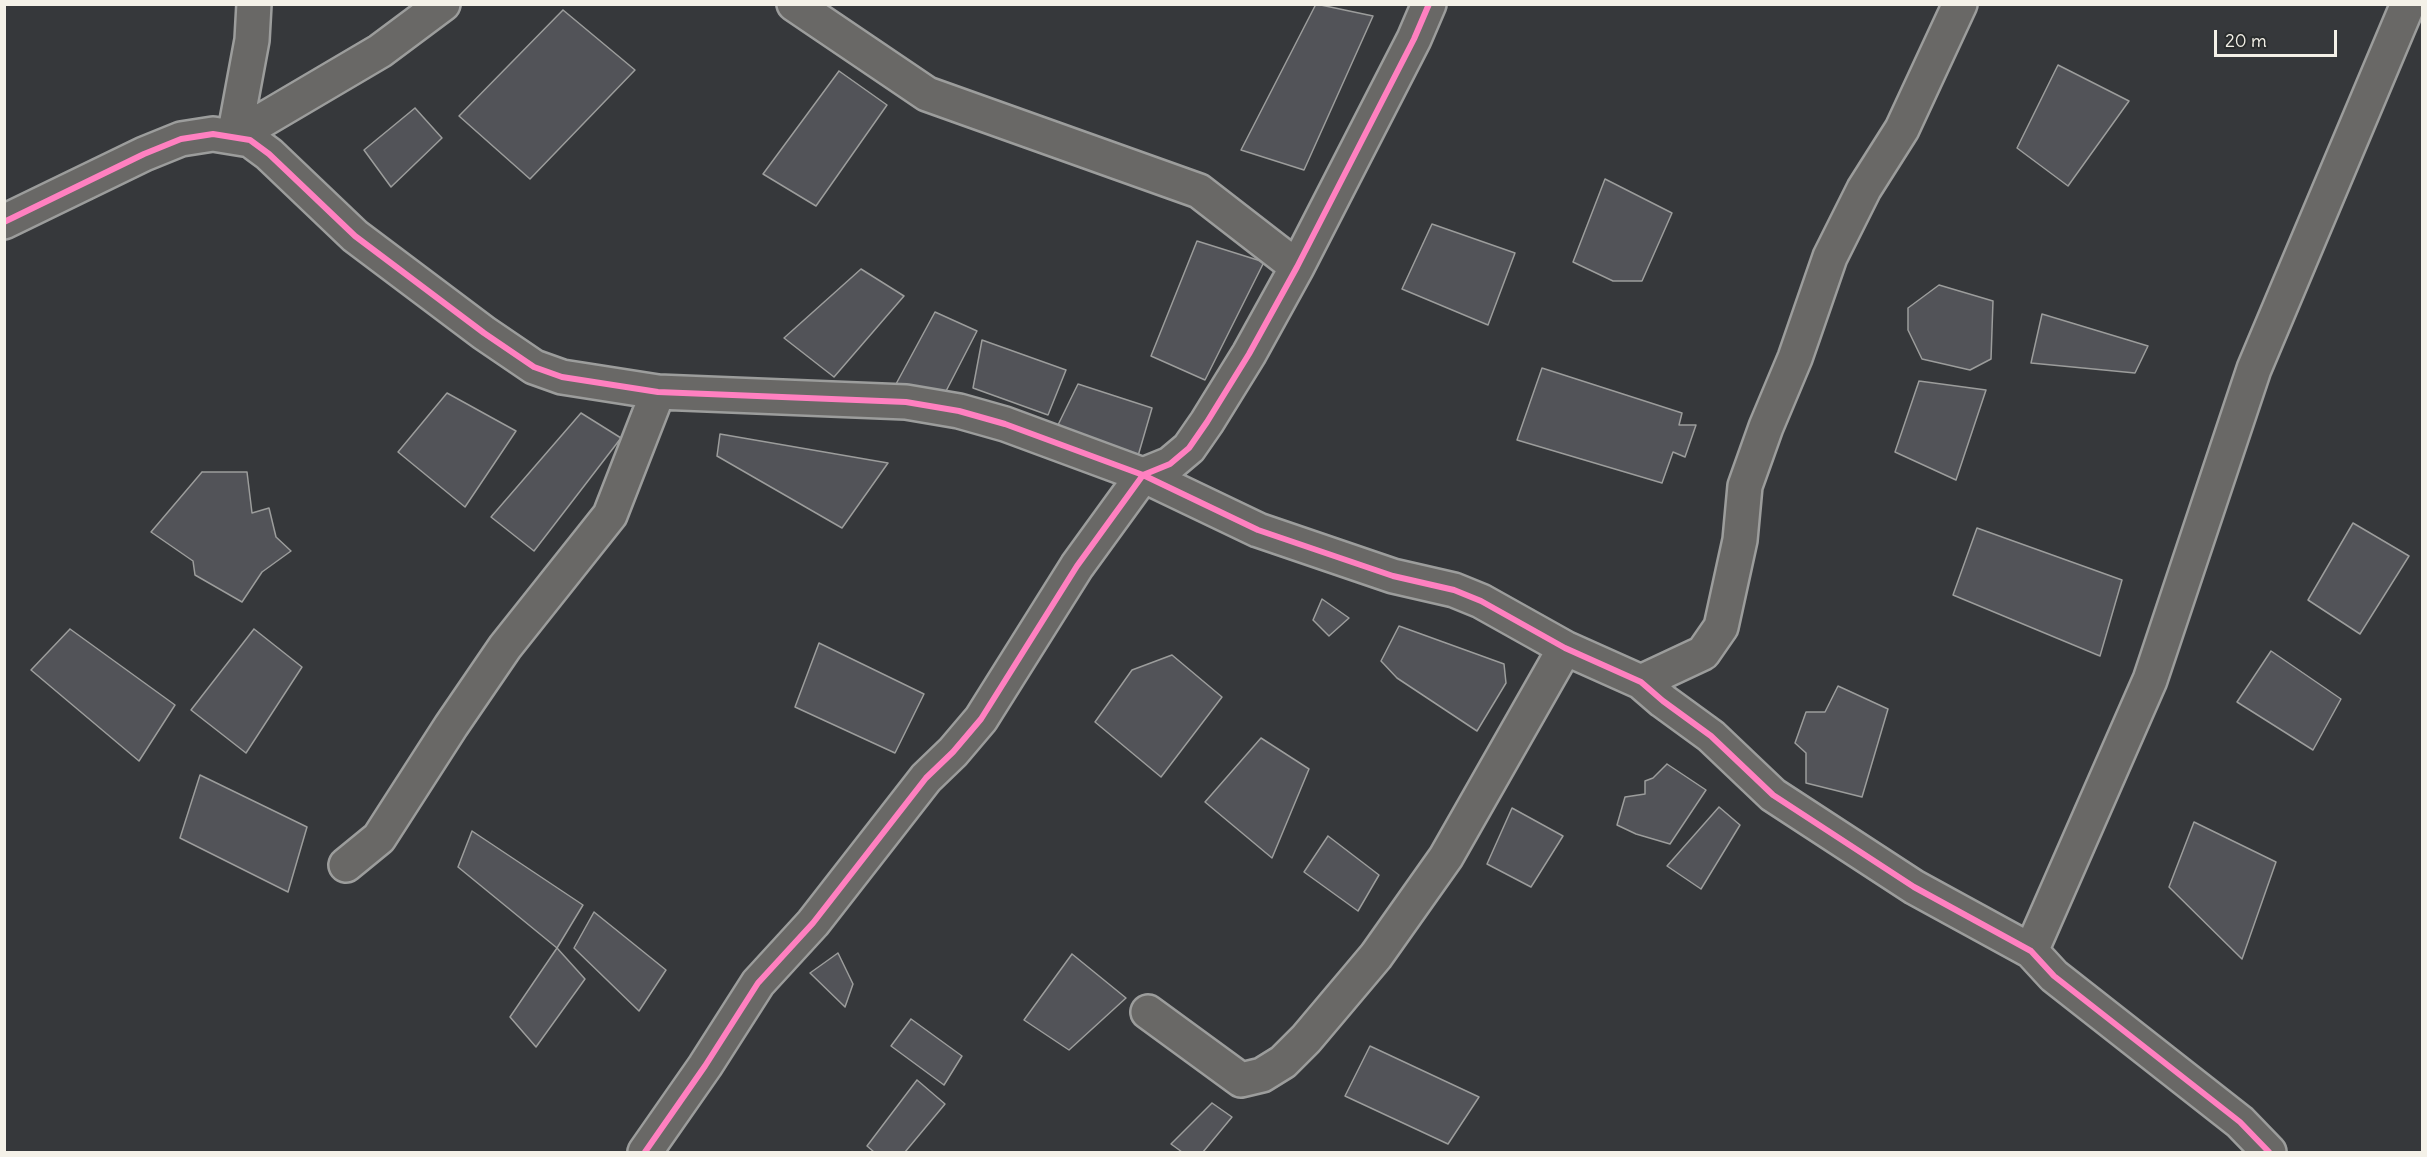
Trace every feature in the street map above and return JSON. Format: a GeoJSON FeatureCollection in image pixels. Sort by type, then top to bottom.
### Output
{"type":"FeatureCollection","features":[{"type":"Feature","properties":{"kind":"street"},"geometry":{"type":"LineString","coordinates":[[234,137],[252,40],[254,4]]}},
{"type":"Feature","properties":{"kind":"street"},"geometry":{"type":"LineString","coordinates":[[234,137],[380,51],[443,4]]}},
{"type":"Feature","properties":{"kind":"street"},"geometry":{"type":"LineString","coordinates":[[794,4],[927,94],[1199,191],[1297,267]]}},
{"type":"Feature","properties":{"kind":"street"},"geometry":{"type":"LineString","coordinates":[[645,1152],[705,1066],[758,983],[813,922],[926,778],[953,752],[981,719],[1077,566],[1143,476],[1170,464],[1188,448],[1249,354],[1297,267],[1414,39],[1429,4]]}},
{"type":"Feature","properties":{"kind":"street"},"geometry":{"type":"LineString","coordinates":[[1641,682],[1702,653],[1722,627],[1740,540],[1745,486],[1766,427],[1795,358],[1830,257],[1864,189],[1902,129],[1960,4]]}},
{"type":"Feature","properties":{"kind":"street"},"geometry":{"type":"LineString","coordinates":[[2031,951],[2150,680],[2254,369],[2408,4]]}},
{"type":"Feature","properties":{"kind":"street"},"geometry":{"type":"LineString","coordinates":[[4,222],[144,154],[182,139],[213,134],[250,140],[269,154],[355,236],[484,333],[534,367],[562,377],[658,392],[906,402],[959,411],[1005,424],[1143,476],[1258,530],[1394,576],[1454,590],[1481,601],[1565,648],[1641,682],[1711,736],[1773,795],[1914,887],[2031,951],[2054,976],[2240,1122],[2269,1152]]}},
{"type":"Feature","properties":{"kind":"street"},"geometry":{"type":"LineString","coordinates":[[346,865],[379,838],[505,647],[610,515],[658,392]]}},
{"type":"Feature","properties":{"kind":"street"},"geometry":{"type":"LineString","coordinates":[[1148,1012],[1241,1080],[1262,1075],[1282,1062],[1306,1040],[1376,956],[1446,857],[1565,648]]}},
{"type":"Feature","properties":{"kind":"building"},"geometry":{"type":"Polygon","coordinates":[[[1316,4],[1373,16],[1304,170],[1241,150],[1316,4]]]}},
{"type":"Feature","properties":{"kind":"building"},"geometry":{"type":"Polygon","coordinates":[[[563,10],[635,70],[530,179],[459,116],[563,10]]]}},
{"type":"Feature","properties":{"kind":"building"},"geometry":{"type":"Polygon","coordinates":[[[2058,65],[2129,101],[2068,186],[2017,148],[2058,65]]]}},
{"type":"Feature","properties":{"kind":"building"},"geometry":{"type":"Polygon","coordinates":[[[839,71],[887,105],[816,206],[763,174],[839,71]]]}},
{"type":"Feature","properties":{"kind":"building"},"geometry":{"type":"Polygon","coordinates":[[[415,108],[442,138],[391,187],[364,150],[415,108]]]}},
{"type":"Feature","properties":{"kind":"building"},"geometry":{"type":"Polygon","coordinates":[[[1605,179],[1672,213],[1642,281],[1613,281],[1573,262],[1605,179]]]}},
{"type":"Feature","properties":{"kind":"building"},"geometry":{"type":"Polygon","coordinates":[[[1432,224],[1515,253],[1488,325],[1402,289],[1432,224]]]}},
{"type":"Feature","properties":{"kind":"building"},"geometry":{"type":"Polygon","coordinates":[[[1197,241],[1264,262],[1205,380],[1151,356],[1197,241]]]}},
{"type":"Feature","properties":{"kind":"building"},"geometry":{"type":"Polygon","coordinates":[[[861,269],[904,296],[834,377],[784,338],[861,269]]]}},
{"type":"Feature","properties":{"kind":"building"},"geometry":{"type":"Polygon","coordinates":[[[1939,285],[1993,301],[1991,359],[1970,370],[1922,359],[1908,330],[1908,308],[1939,285]]]}},
{"type":"Feature","properties":{"kind":"building"},"geometry":{"type":"Polygon","coordinates":[[[935,312],[977,331],[943,397],[896,384],[935,312]]]}},
{"type":"Feature","properties":{"kind":"building"},"geometry":{"type":"Polygon","coordinates":[[[2042,314],[2148,346],[2135,373],[2031,363],[2042,314]]]}},
{"type":"Feature","properties":{"kind":"building"},"geometry":{"type":"Polygon","coordinates":[[[982,340],[1066,370],[1048,415],[973,388],[982,340]]]}},
{"type":"Feature","properties":{"kind":"building"},"geometry":{"type":"Polygon","coordinates":[[[1542,368],[1682,413],[1679,425],[1696,425],[1685,457],[1673,452],[1662,483],[1517,440],[1542,368]]]}},
{"type":"Feature","properties":{"kind":"building"},"geometry":{"type":"Polygon","coordinates":[[[1919,381],[1986,390],[1956,480],[1895,452],[1919,381]]]}},
{"type":"Feature","properties":{"kind":"building"},"geometry":{"type":"Polygon","coordinates":[[[1078,384],[1152,408],[1138,456],[1056,429],[1078,384]]]}},
{"type":"Feature","properties":{"kind":"building"},"geometry":{"type":"Polygon","coordinates":[[[447,393],[516,431],[465,507],[398,452],[447,393]]]}},
{"type":"Feature","properties":{"kind":"building"},"geometry":{"type":"Polygon","coordinates":[[[581,413],[621,438],[534,551],[491,517],[581,413]]]}},
{"type":"Feature","properties":{"kind":"building"},"geometry":{"type":"Polygon","coordinates":[[[720,434],[888,463],[842,528],[717,456],[720,434]]]}},
{"type":"Feature","properties":{"kind":"building"},"geometry":{"type":"Polygon","coordinates":[[[202,472],[247,472],[252,513],[269,508],[276,537],[291,551],[262,572],[242,602],[195,575],[193,561],[151,532],[202,472]]]}},
{"type":"Feature","properties":{"kind":"building"},"geometry":{"type":"Polygon","coordinates":[[[2353,523],[2409,556],[2360,634],[2308,600],[2353,523]]]}},
{"type":"Feature","properties":{"kind":"building"},"geometry":{"type":"Polygon","coordinates":[[[1977,528],[2122,580],[2100,656],[1953,595],[1977,528]]]}},
{"type":"Feature","properties":{"kind":"building"},"geometry":{"type":"Polygon","coordinates":[[[1322,599],[1349,618],[1329,636],[1313,620],[1322,599]]]}},
{"type":"Feature","properties":{"kind":"building"},"geometry":{"type":"Polygon","coordinates":[[[1399,626],[1504,664],[1506,683],[1477,731],[1397,678],[1381,661],[1399,626]]]}},
{"type":"Feature","properties":{"kind":"building"},"geometry":{"type":"Polygon","coordinates":[[[70,629],[175,705],[139,761],[31,670],[70,629]]]}},
{"type":"Feature","properties":{"kind":"building"},"geometry":{"type":"Polygon","coordinates":[[[254,629],[302,667],[246,753],[191,710],[254,629]]]}},
{"type":"Feature","properties":{"kind":"building"},"geometry":{"type":"Polygon","coordinates":[[[819,643],[924,694],[895,753],[795,707],[819,643]]]}},
{"type":"Feature","properties":{"kind":"building"},"geometry":{"type":"Polygon","coordinates":[[[2271,651],[2341,699],[2313,750],[2237,702],[2271,651]]]}},
{"type":"Feature","properties":{"kind":"building"},"geometry":{"type":"Polygon","coordinates":[[[1172,655],[1222,697],[1161,777],[1095,722],[1132,670],[1172,655]]]}},
{"type":"Feature","properties":{"kind":"building"},"geometry":{"type":"Polygon","coordinates":[[[1838,686],[1888,709],[1862,797],[1806,783],[1806,753],[1795,743],[1806,712],[1825,712],[1838,686]]]}},
{"type":"Feature","properties":{"kind":"building"},"geometry":{"type":"Polygon","coordinates":[[[1261,738],[1309,769],[1272,858],[1205,802],[1261,738]]]}},
{"type":"Feature","properties":{"kind":"building"},"geometry":{"type":"Polygon","coordinates":[[[1667,764],[1706,790],[1670,844],[1636,834],[1617,825],[1625,797],[1645,794],[1645,781],[1653,778],[1667,764]]]}},
{"type":"Feature","properties":{"kind":"building"},"geometry":{"type":"Polygon","coordinates":[[[200,775],[307,827],[288,892],[180,838],[200,775]]]}},
{"type":"Feature","properties":{"kind":"building"},"geometry":{"type":"Polygon","coordinates":[[[1719,807],[1740,825],[1701,889],[1667,866],[1719,807]]]}},
{"type":"Feature","properties":{"kind":"building"},"geometry":{"type":"Polygon","coordinates":[[[1512,808],[1563,836],[1531,887],[1487,864],[1512,808]]]}},
{"type":"Feature","properties":{"kind":"building"},"geometry":{"type":"Polygon","coordinates":[[[2194,822],[2276,862],[2242,959],[2169,887],[2194,822]]]}},
{"type":"Feature","properties":{"kind":"building"},"geometry":{"type":"Polygon","coordinates":[[[472,831],[583,905],[557,948],[458,867],[472,831]]]}},
{"type":"Feature","properties":{"kind":"building"},"geometry":{"type":"Polygon","coordinates":[[[1328,836],[1379,875],[1358,911],[1304,872],[1328,836]]]}},
{"type":"Feature","properties":{"kind":"building"},"geometry":{"type":"Polygon","coordinates":[[[594,912],[666,970],[639,1011],[574,948],[594,912]]]}},
{"type":"Feature","properties":{"kind":"building"},"geometry":{"type":"Polygon","coordinates":[[[557,948],[585,979],[536,1047],[510,1017],[557,948]]]}},
{"type":"Feature","properties":{"kind":"building"},"geometry":{"type":"Polygon","coordinates":[[[838,953],[853,984],[845,1007],[810,973],[838,953]]]}},
{"type":"Feature","properties":{"kind":"building"},"geometry":{"type":"Polygon","coordinates":[[[1072,954],[1126,998],[1069,1050],[1024,1020],[1072,954]]]}},
{"type":"Feature","properties":{"kind":"building"},"geometry":{"type":"Polygon","coordinates":[[[911,1019],[962,1056],[944,1085],[891,1046],[911,1019]]]}},
{"type":"Feature","properties":{"kind":"building"},"geometry":{"type":"Polygon","coordinates":[[[1370,1046],[1479,1097],[1448,1144],[1345,1096],[1370,1046]]]}},
{"type":"Feature","properties":{"kind":"building"},"geometry":{"type":"Polygon","coordinates":[[[917,1080],[945,1104],[905,1152],[874,1152],[867,1146],[917,1080]]]}},
{"type":"Feature","properties":{"kind":"building"},"geometry":{"type":"Polygon","coordinates":[[[1212,1103],[1232,1117],[1203,1152],[1182,1152],[1171,1144],[1212,1103]]]}},
{"type":"Feature","properties":{"kind":"cycle path"},"geometry":{"type":"LineString","coordinates":[[645,1152],[705,1066],[758,983],[813,923],[926,778],[953,752],[981,719],[1077,566],[1143,475],[1170,464],[1189,448],[1207,422],[1249,354],[1297,267],[1414,39],[1429,4]]}},
{"type":"Feature","properties":{"kind":"cycle path"},"geometry":{"type":"LineString","coordinates":[[4,222],[144,154],[181,139],[213,134],[250,140],[269,154],[355,236],[484,333],[534,367],[562,377],[658,392],[906,402],[959,411],[1005,424],[1143,475],[1258,530],[1393,576],[1454,590],[1481,601],[1565,648],[1641,682],[1711,736],[1773,795],[1914,887],[2031,951],[2054,976],[2240,1122],[2269,1152]]}}]}
